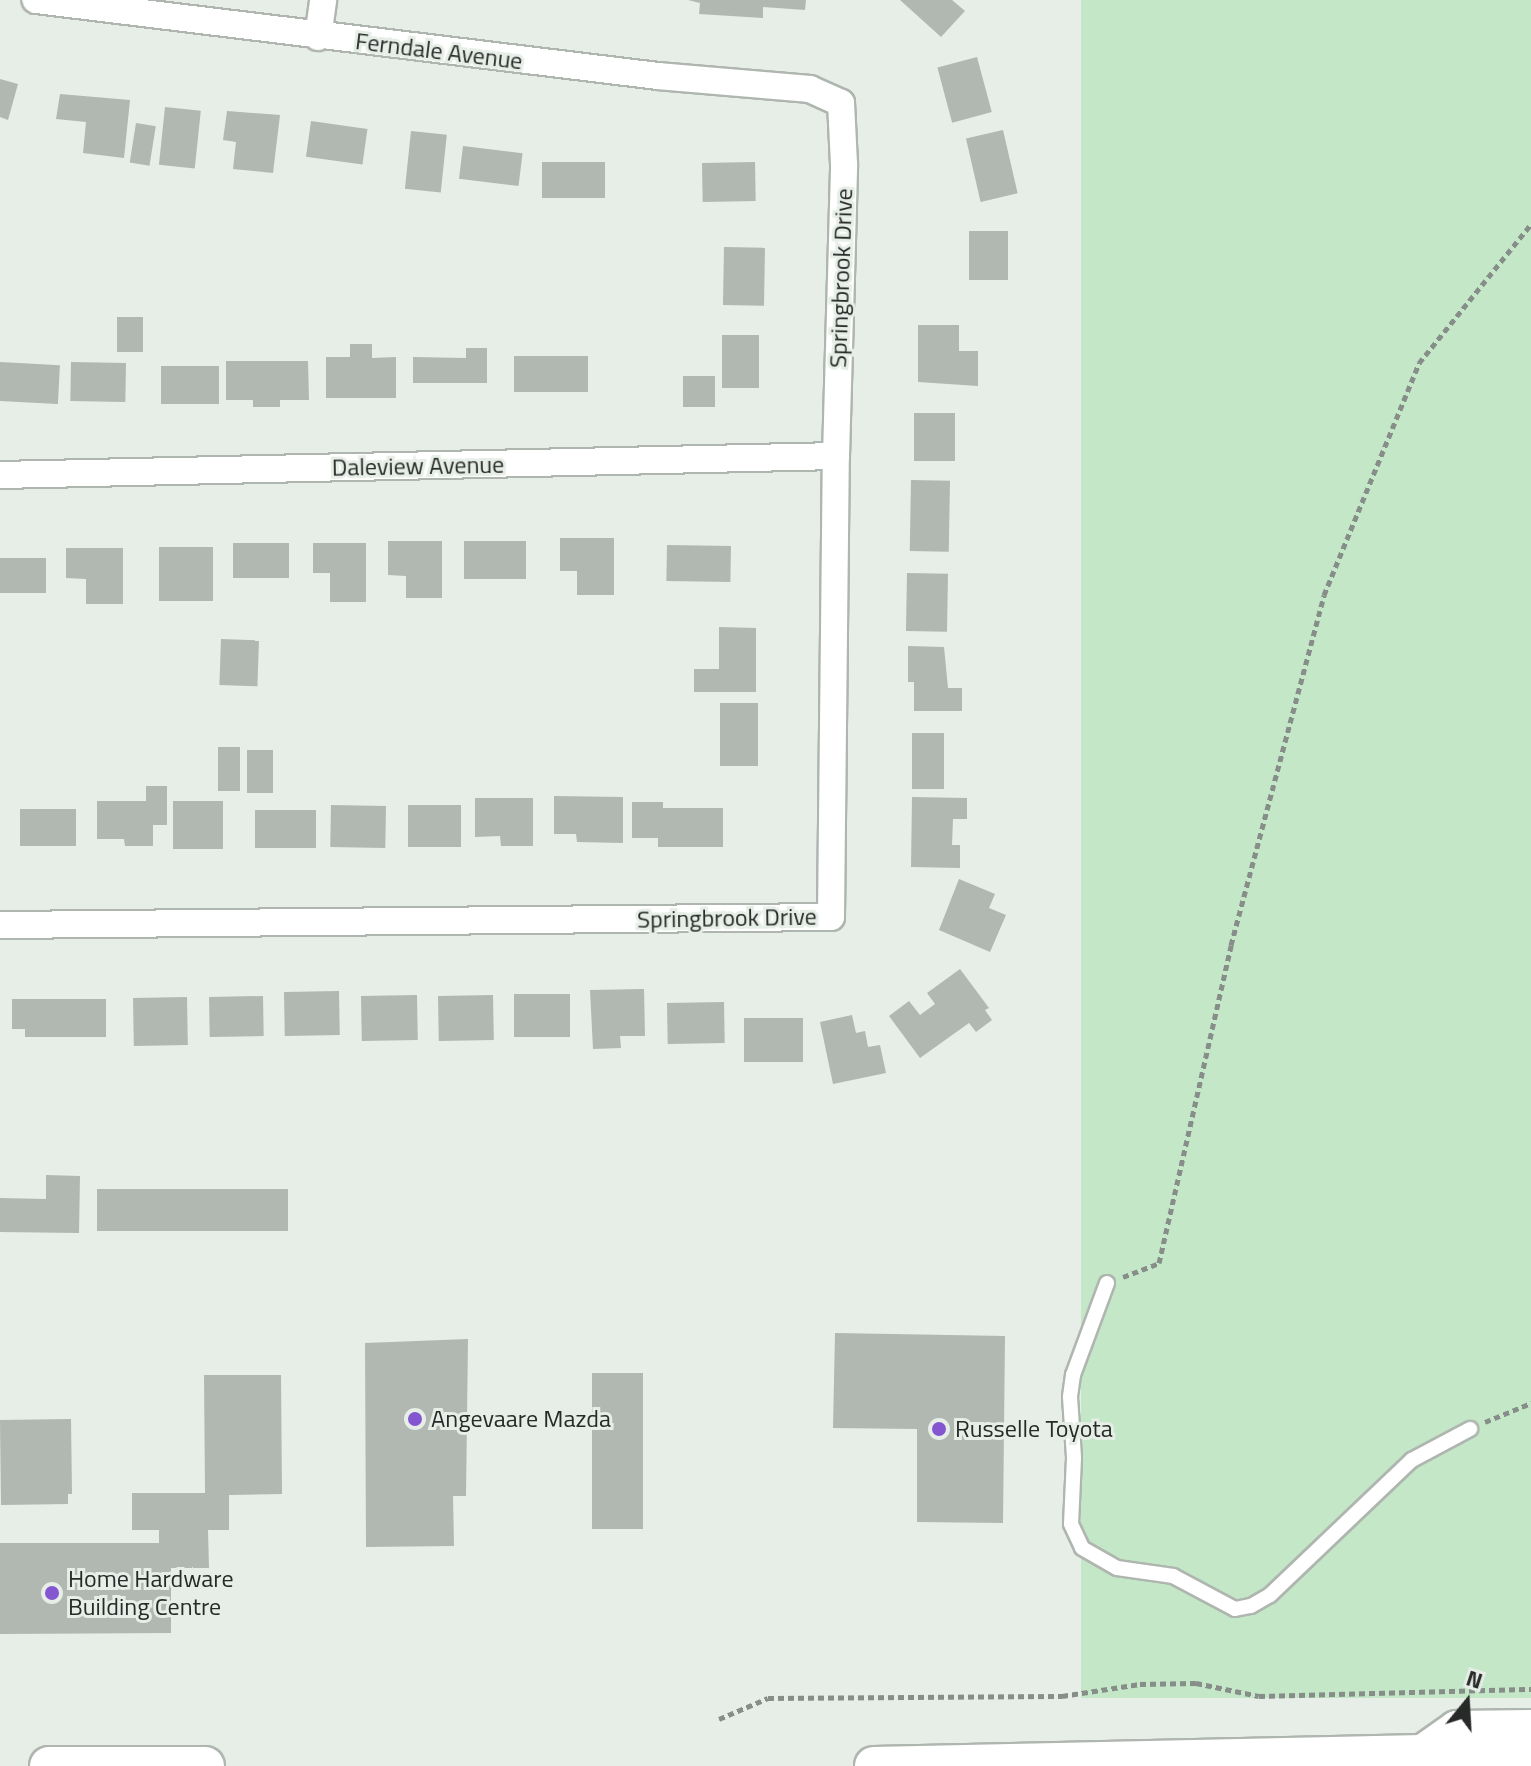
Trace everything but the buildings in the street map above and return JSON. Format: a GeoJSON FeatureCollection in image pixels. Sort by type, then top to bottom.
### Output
{"type":"FeatureCollection","features":[{"type":"Feature","properties":{"kind":"main road"},"geometry":{"type":"LineString","coordinates":[[1423,1754],[1457,1730],[1531,1729]]}},
{"type":"Feature","properties":{"kind":"main road"},"geometry":{"type":"LineString","coordinates":[[874,1766],[1079,1764],[1423,1754],[1457,1766],[1531,1765]]}},
{"type":"Feature","properties":{"kind":"main road"},"geometry":{"type":"LineString","coordinates":[[49,1766],[205,1766]]}},
{"type":"Feature","properties":{"kind":"street","name":"Ferndale Avenue"},"geometry":{"type":"LineString","coordinates":[[36,0],[318,37],[658,76],[810,89],[841,103]]}},
{"type":"Feature","properties":{"kind":"street"},"geometry":{"type":"LineString","coordinates":[[318,37],[323,0]]}},
{"type":"Feature","properties":{"kind":"street","name":"Springbrook Drive"},"geometry":{"type":"LineString","coordinates":[[0,925],[831,917],[836,456],[844,164],[841,103]]}},
{"type":"Feature","properties":{"kind":"street","name":"Daleview Avenue"},"geometry":{"type":"LineString","coordinates":[[0,475],[836,456]]}},
{"type":"Feature","properties":{"kind":"lane"},"geometry":{"type":"LineString","coordinates":[[1107,1283],[1073,1375],[1070,1397],[1074,1458],[1071,1524],[1082,1548],[1117,1568],[1173,1576],[1235,1609],[1251,1606],[1270,1595],[1412,1460],[1470,1429]]}},
{"type":"Feature","properties":{"kind":"path"},"geometry":{"type":"LineString","coordinates":[[1107,1283],[1159,1263],[1231,945],[1324,595],[1419,363],[1531,224]]}},
{"type":"Feature","properties":{"kind":"path"},"geometry":{"type":"LineString","coordinates":[[1470,1429],[1531,1403]]}},
{"type":"Feature","properties":{"kind":"path"},"geometry":{"type":"LineString","coordinates":[[719,1719],[768,1698],[1062,1696],[1140,1684],[1196,1683],[1259,1696],[1531,1689]]}},
{"type":"Feature","properties":{"kind":"green space"},"geometry":{"type":"Polygon","coordinates":[[[1081,0],[1531,0],[1531,1698],[1081,1698],[1081,0]]]}},
{"type":"Feature","properties":{"kind":"place","name":"Angevaare Mazda"},"geometry":{"type":"Point","coordinates":[415,1419]}},
{"type":"Feature","properties":{"kind":"place","name":"Russelle Toyota"},"geometry":{"type":"Point","coordinates":[939,1429]}},
{"type":"Feature","properties":{"kind":"place","name":"Home Hardware Building Centre"},"geometry":{"type":"Point","coordinates":[52,1593]}}]}
